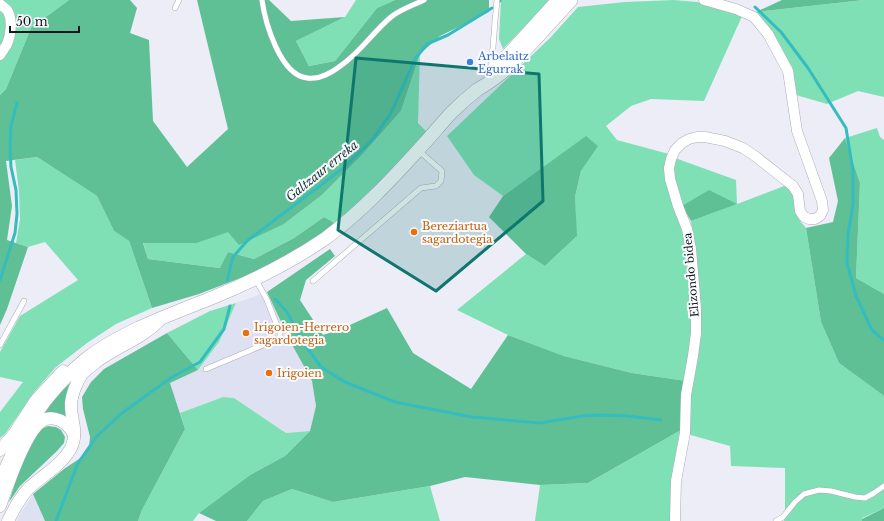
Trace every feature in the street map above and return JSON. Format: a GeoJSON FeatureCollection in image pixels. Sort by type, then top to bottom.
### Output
{"type":"FeatureCollection","features":[{"type":"Feature","properties":{"kind":"main road"},"geometry":{"type":"LineString","coordinates":[[0,484],[20,438],[39,409],[57,386],[87,358],[106,345],[163,317],[256,279],[278,268],[328,236],[369,201],[452,112],[476,91],[519,43],[566,0]]}},
{"type":"Feature","properties":{"kind":"main road"},"geometry":{"type":"LineString","coordinates":[[476,91],[491,82],[516,59],[566,0]]}},
{"type":"Feature","properties":{"kind":"street","name":"Elizondo bidea"},"geometry":{"type":"LineString","coordinates":[[675,521],[676,481],[685,434],[686,395],[696,333],[696,309],[691,249],[687,229],[670,179],[671,159],[675,150],[682,143],[697,137],[706,137],[725,141],[743,148],[793,186],[798,194],[800,211],[804,217],[815,219],[820,216],[823,210],[822,201],[797,131],[788,71],[768,34],[754,17],[736,9],[704,0]]}},
{"type":"Feature","properties":{"kind":"street"},"geometry":{"type":"LineString","coordinates":[[0,4],[8,11],[11,24],[7,44],[0,55]]}},
{"type":"Feature","properties":{"kind":"street"},"geometry":{"type":"LineString","coordinates":[[8,521],[28,489],[56,465],[68,452],[74,435],[71,402],[75,387],[82,374],[106,354],[146,333],[163,317]]}},
{"type":"Feature","properties":{"kind":"street"},"geometry":{"type":"LineString","coordinates":[[0,450],[14,434],[36,400],[64,370],[89,351],[106,345]]}},
{"type":"Feature","properties":{"kind":"street"},"geometry":{"type":"LineString","coordinates":[[0,506],[21,452],[30,434],[40,422],[51,418],[60,420],[69,426],[74,435]]}},
{"type":"Feature","properties":{"kind":"lane"},"geometry":{"type":"LineString","coordinates":[[175,8],[179,0]]}},
{"type":"Feature","properties":{"kind":"lane"},"geometry":{"type":"LineString","coordinates":[[262,0],[265,18],[278,53],[287,67],[296,75],[306,78],[320,77],[344,64],[392,16],[424,0]]}},
{"type":"Feature","properties":{"kind":"lane"},"geometry":{"type":"LineString","coordinates":[[491,73],[494,21],[497,0]]}},
{"type":"Feature","properties":{"kind":"lane"},"geometry":{"type":"LineString","coordinates":[[313,281],[421,188],[436,186],[441,181],[442,171],[418,150]]}},
{"type":"Feature","properties":{"kind":"lane"},"geometry":{"type":"LineString","coordinates":[[206,369],[280,338],[280,333],[267,300],[256,279]]}},
{"type":"Feature","properties":{"kind":"lane"},"geometry":{"type":"LineString","coordinates":[[0,345],[24,301]]}},
{"type":"Feature","properties":{"kind":"lane"},"geometry":{"type":"LineString","coordinates":[[776,521],[783,517],[795,502],[804,494],[819,490],[865,498],[884,486]]}},
{"type":"Feature","properties":{"kind":"highlighted area"},"geometry":{"type":"Polygon","coordinates":[[[356,58],[539,74],[543,201],[436,291],[338,230],[356,58]]]}},
{"type":"Feature","properties":{"kind":"shaded area"},"geometry":{"type":"Polygon","coordinates":[[[267,292],[290,341],[312,381],[316,406],[310,431],[286,433],[234,398],[223,397],[180,413],[170,383],[198,370],[219,342],[236,303],[267,292]]]}},
{"type":"Feature","properties":{"kind":"shaded area"},"geometry":{"type":"Polygon","coordinates":[[[33,494],[45,521],[17,521],[19,516],[33,494]]]}},
{"type":"Feature","properties":{"kind":"green space"},"geometry":{"type":"Polygon","coordinates":[[[0,0],[69,0],[31,28],[6,89],[0,95],[0,0]]]}},
{"type":"Feature","properties":{"kind":"green space"},"geometry":{"type":"Polygon","coordinates":[[[69,0],[130,0],[137,8],[130,33],[149,40],[153,121],[187,167],[228,129],[197,0],[269,0],[291,21],[345,17],[296,41],[309,66],[335,61],[377,8],[395,0],[489,0],[489,12],[440,36],[420,54],[401,111],[360,157],[322,195],[284,224],[239,245],[228,232],[197,243],[143,243],[148,259],[220,268],[228,252],[254,259],[294,238],[324,217],[336,224],[307,245],[251,274],[199,294],[152,308],[129,241],[114,231],[97,196],[37,157],[6,161],[12,206],[7,240],[28,247],[0,325],[0,95],[6,89],[31,28],[69,0]]]}},
{"type":"Feature","properties":{"kind":"green space"},"geometry":{"type":"Polygon","coordinates":[[[356,0],[395,0],[377,8],[335,61],[309,66],[296,41],[345,17],[356,0]]]}},
{"type":"Feature","properties":{"kind":"green space"},"geometry":{"type":"Polygon","coordinates":[[[501,0],[550,0],[503,49],[499,39],[501,0]]]}},
{"type":"Feature","properties":{"kind":"green space"},"geometry":{"type":"Polygon","coordinates":[[[674,0],[697,2],[743,14],[704,101],[651,99],[631,106],[606,126],[617,140],[669,154],[685,235],[693,327],[686,381],[632,373],[564,356],[508,335],[457,310],[526,254],[545,266],[576,237],[575,197],[581,171],[597,146],[586,137],[503,196],[474,175],[447,136],[550,38],[578,7],[625,2],[674,0]]]}},
{"type":"Feature","properties":{"kind":"green space"},"geometry":{"type":"Polygon","coordinates":[[[782,0],[864,0],[756,12],[782,0]]]}},
{"type":"Feature","properties":{"kind":"green space"},"geometry":{"type":"Polygon","coordinates":[[[864,0],[884,0],[884,97],[858,91],[827,104],[796,95],[768,28],[756,12],[864,0]]]}},
{"type":"Feature","properties":{"kind":"green space"},"geometry":{"type":"Polygon","coordinates":[[[420,54],[418,123],[428,133],[368,195],[336,224],[324,217],[294,238],[254,259],[228,252],[221,268],[148,259],[143,242],[197,243],[228,231],[284,224],[322,195],[360,157],[401,111],[420,54]]]}},
{"type":"Feature","properties":{"kind":"green space"},"geometry":{"type":"Polygon","coordinates":[[[877,128],[880,137],[884,140],[884,294],[856,278],[860,183],[845,138],[877,128]]]}},
{"type":"Feature","properties":{"kind":"green space"},"geometry":{"type":"Polygon","coordinates":[[[586,136],[598,146],[581,171],[575,197],[577,236],[545,266],[526,254],[489,217],[503,196],[586,136]]]}},
{"type":"Feature","properties":{"kind":"green space"},"geometry":{"type":"Polygon","coordinates":[[[845,138],[860,183],[856,278],[884,294],[884,396],[839,363],[821,322],[806,228],[833,222],[838,201],[829,158],[845,138]]]}},
{"type":"Feature","properties":{"kind":"green space"},"geometry":{"type":"Polygon","coordinates":[[[37,157],[97,196],[114,231],[129,241],[152,308],[116,324],[87,343],[56,367],[35,391],[5,434],[0,438],[0,412],[23,382],[0,377],[0,352],[20,316],[78,280],[45,242],[28,247],[16,243],[20,219],[19,191],[15,160],[37,157]]]}},
{"type":"Feature","properties":{"kind":"green space"},"geometry":{"type":"Polygon","coordinates":[[[675,158],[736,180],[737,204],[787,185],[793,193],[795,208],[800,221],[806,228],[821,322],[839,363],[884,396],[884,508],[862,518],[862,521],[784,521],[785,468],[731,466],[730,446],[687,434],[698,308],[691,221],[736,204],[682,206],[672,173],[675,158]]]}},
{"type":"Feature","properties":{"kind":"green space"},"geometry":{"type":"Polygon","coordinates":[[[709,190],[737,204],[691,221],[682,206],[709,190]]]}},
{"type":"Feature","properties":{"kind":"green space"},"geometry":{"type":"Polygon","coordinates":[[[330,249],[335,256],[306,280],[300,300],[323,335],[339,330],[387,308],[413,353],[471,389],[508,335],[564,356],[632,373],[686,381],[681,430],[588,483],[540,485],[465,477],[430,486],[333,502],[292,489],[263,501],[247,521],[216,521],[199,513],[250,475],[285,456],[310,431],[316,406],[312,381],[290,341],[267,292],[330,249]]]}},
{"type":"Feature","properties":{"kind":"green space"},"geometry":{"type":"Polygon","coordinates":[[[236,303],[219,342],[198,370],[167,333],[210,311],[236,303]]]}},
{"type":"Feature","properties":{"kind":"green space"},"geometry":{"type":"Polygon","coordinates":[[[167,333],[198,370],[170,383],[185,429],[142,510],[138,521],[45,521],[33,494],[64,469],[82,457],[89,447],[90,437],[83,409],[82,397],[91,382],[104,369],[167,333]]]}},
{"type":"Feature","properties":{"kind":"green space"},"geometry":{"type":"Polygon","coordinates":[[[70,383],[72,384],[67,417],[43,414],[52,401],[70,383]]]}},
{"type":"Feature","properties":{"kind":"green space"},"geometry":{"type":"Polygon","coordinates":[[[223,397],[234,398],[286,433],[310,431],[285,456],[250,475],[199,513],[193,521],[138,521],[142,510],[185,429],[180,413],[223,397]]]}},
{"type":"Feature","properties":{"kind":"green space"},"geometry":{"type":"Polygon","coordinates":[[[48,426],[56,427],[61,430],[65,437],[64,443],[20,486],[9,502],[18,474],[32,440],[39,430],[48,426]]]}},
{"type":"Feature","properties":{"kind":"green space"},"geometry":{"type":"Polygon","coordinates":[[[681,430],[672,521],[535,521],[540,485],[588,483],[681,430]]]}},
{"type":"Feature","properties":{"kind":"green space"},"geometry":{"type":"Polygon","coordinates":[[[430,486],[440,521],[247,521],[263,501],[292,489],[333,502],[430,486]]]}},
{"type":"Feature","properties":{"kind":"green space"},"geometry":{"type":"Polygon","coordinates":[[[884,508],[884,521],[862,521],[862,519],[884,508]]]}},
{"type":"Feature","properties":{"kind":"waterway"},"geometry":{"type":"LineString","coordinates":[[755,7],[781,32],[808,68],[846,128],[853,171],[853,204],[848,235],[847,263],[856,296],[872,330],[884,340]]}},
{"type":"Feature","properties":{"kind":"waterway","name":"Galtzaur erreka"},"geometry":{"type":"LineString","coordinates":[[227,281],[233,257],[247,241],[342,169],[372,140],[391,113],[415,59],[427,44],[448,35],[492,8]]}},
{"type":"Feature","properties":{"kind":"waterway"},"geometry":{"type":"LineString","coordinates":[[0,280],[15,233],[17,214],[16,190],[11,167],[10,148],[11,126],[17,103]]}},
{"type":"Feature","properties":{"kind":"waterway"},"geometry":{"type":"LineString","coordinates":[[275,299],[287,312],[303,342],[321,367],[345,382],[395,402],[472,417],[540,423],[582,416],[602,415],[661,420]]}},
{"type":"Feature","properties":{"kind":"waterway","name":"Galtzaur erreka"},"geometry":{"type":"LineString","coordinates":[[56,521],[78,463],[97,436],[122,413],[172,377],[200,362],[224,329],[230,306]]}},
{"type":"Feature","properties":{"kind":"place","name":"Arbelaitz Egurrak"},"geometry":{"type":"Point","coordinates":[470,62]}},
{"type":"Feature","properties":{"kind":"place","name":"Bereziartua sagardotegia"},"geometry":{"type":"Point","coordinates":[414,232]}},
{"type":"Feature","properties":{"kind":"place","name":"Irigoien-Herrero sagardotegia"},"geometry":{"type":"Point","coordinates":[246,333]}},
{"type":"Feature","properties":{"kind":"place","name":"Irigoien"},"geometry":{"type":"Point","coordinates":[269,373]}}]}
